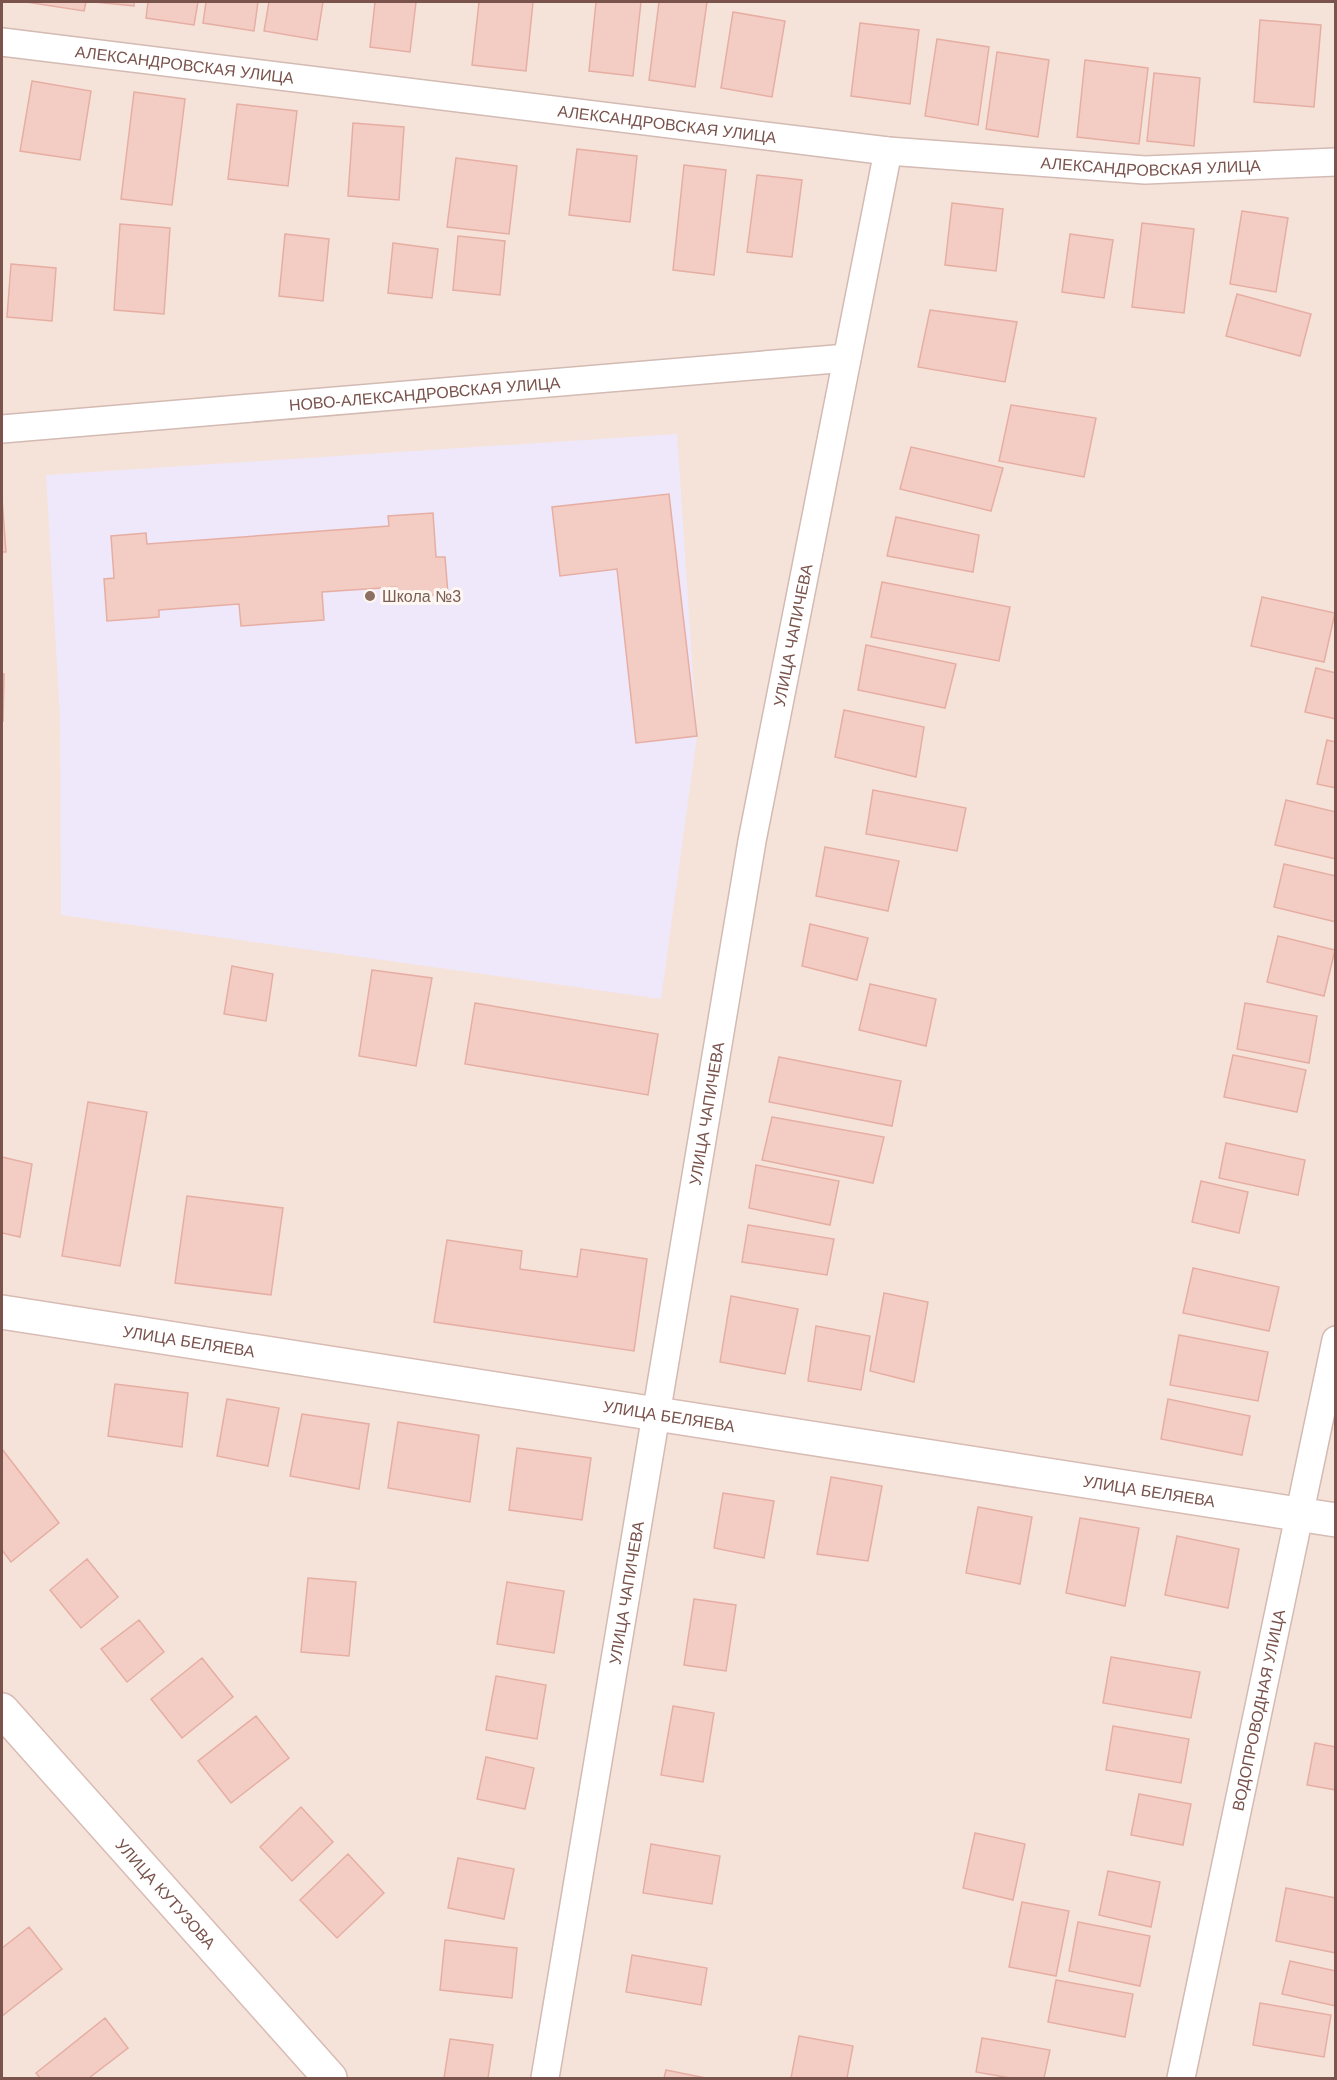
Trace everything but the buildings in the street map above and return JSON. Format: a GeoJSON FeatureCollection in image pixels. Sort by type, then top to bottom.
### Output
{"type":"FeatureCollection","features":[{"type":"Feature","properties":{"kind":"main road","name":"УЛИЦА БЕЛЯЕВА"},"geometry":{"type":"LineString","coordinates":[[2,1312],[1335,1520]]}},
{"type":"Feature","properties":{"kind":"main road","name":"УЛИЦА КУТУЗОВА"},"geometry":{"type":"LineString","coordinates":[[2,1710],[330,2079]]}},
{"type":"Feature","properties":{"kind":"street","name":"АЛЕКСАНДРОВСКАЯ УЛИЦА"},"geometry":{"type":"LineString","coordinates":[[2,42],[888,151],[1145,170],[1335,162]]}},
{"type":"Feature","properties":{"kind":"street","name":"УЛИЦА ЧАПИЧЕВА"},"geometry":{"type":"LineString","coordinates":[[545,2079],[752,841],[888,151]]}},
{"type":"Feature","properties":{"kind":"street","name":"НОВО-АЛЕКСАНДРОВСКАЯ УЛИЦА"},"geometry":{"type":"LineString","coordinates":[[2,429],[847,358]]}},
{"type":"Feature","properties":{"kind":"street","name":"ВОДОПРОВОДНАЯ УЛИЦА"},"geometry":{"type":"LineString","coordinates":[[1181,2079],[1335,1340]]}},
{"type":"Feature","properties":{"kind":"shaded area"},"geometry":{"type":"Polygon","coordinates":[[[2,2],[1335,2],[1335,2078],[2,2078],[2,2]]]}},
{"type":"Feature","properties":{"kind":"shaded area","name":"Школа №3"},"geometry":{"type":"Polygon","coordinates":[[[677,434],[697,736],[661,999],[61,915],[60,717],[46,475],[677,434]]]}},
{"type":"Feature","properties":{"kind":"place","name":"Школа №3"},"geometry":{"type":"Point","coordinates":[370,596]}}]}
